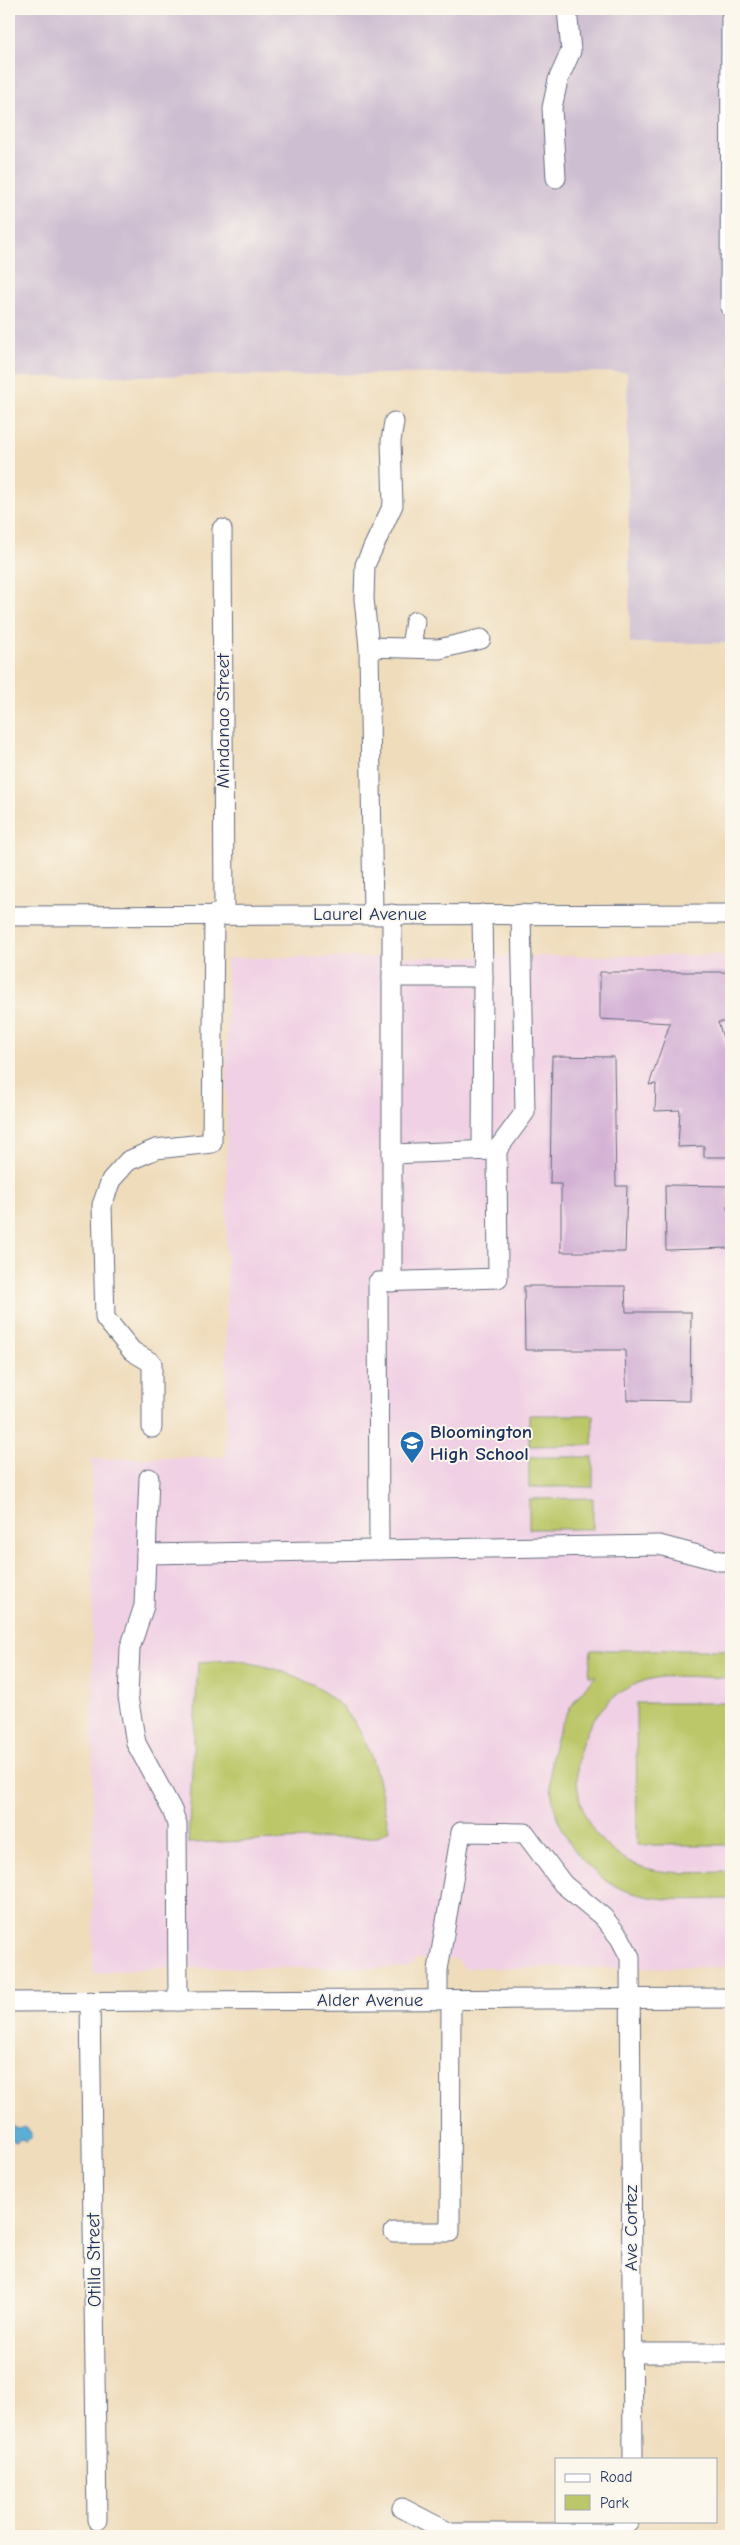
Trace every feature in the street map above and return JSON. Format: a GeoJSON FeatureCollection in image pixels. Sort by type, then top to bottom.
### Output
{"type":"FeatureCollection","features":[{"type":"Feature","properties":{"kind":"street"},"geometry":{"type":"LineString","coordinates":[[556,178],[552,108],[558,80],[571,52],[567,9]]}},
{"type":"Feature","properties":{"kind":"street"},"geometry":{"type":"LineString","coordinates":[[730,307],[731,18]]}},
{"type":"Feature","properties":{"kind":"street"},"geometry":{"type":"LineString","coordinates":[[392,1282],[392,977],[382,914],[370,647],[364,599],[365,564],[393,505],[391,442],[394,422]]}},
{"type":"Feature","properties":{"kind":"street","name":"Mindanao Street"},"geometry":{"type":"LineString","coordinates":[[152,1428],[152,1363],[132,1351],[105,1318],[102,1205],[111,1180],[128,1161],[156,1149],[212,1143],[219,914],[222,529]]}},
{"type":"Feature","properties":{"kind":"street"},"geometry":{"type":"LineString","coordinates":[[411,646],[415,621]]}},
{"type":"Feature","properties":{"kind":"street"},"geometry":{"type":"LineString","coordinates":[[370,647],[411,646],[439,649],[481,639]]}},
{"type":"Feature","properties":{"kind":"street"},"geometry":{"type":"LineString","coordinates":[[379,1550],[378,1282],[498,1278],[489,1150],[482,914]]}},
{"type":"Feature","properties":{"kind":"street"},"geometry":{"type":"LineString","coordinates":[[392,1154],[489,1150],[524,1112],[521,914]]}},
{"type":"Feature","properties":{"kind":"street","name":"Laurel Avenue"},"geometry":{"type":"LineString","coordinates":[[9,916],[731,914]]}},
{"type":"Feature","properties":{"kind":"street"},"geometry":{"type":"LineString","coordinates":[[392,977],[483,977]]}},
{"type":"Feature","properties":{"kind":"street"},"geometry":{"type":"LineString","coordinates":[[149,1478],[144,1606],[130,1648],[128,1697],[136,1742],[172,1810],[177,1824],[178,2001]]}},
{"type":"Feature","properties":{"kind":"street"},"geometry":{"type":"LineString","coordinates":[[146,1554],[659,1545],[720,1561],[731,1561]]}},
{"type":"Feature","properties":{"kind":"street","name":"Ave Cortez"},"geometry":{"type":"LineString","coordinates":[[445,2000],[439,1961],[461,1832],[526,1833],[563,1884],[603,1917],[620,1938],[630,1957],[633,2458]]}},
{"type":"Feature","properties":{"kind":"street","name":"Alder Avenue"},"geometry":{"type":"LineString","coordinates":[[9,2002],[731,1998]]}},
{"type":"Feature","properties":{"kind":"street"},"geometry":{"type":"LineString","coordinates":[[394,2232],[450,2232],[445,2000]]}},
{"type":"Feature","properties":{"kind":"street","name":"Otilla Street"},"geometry":{"type":"LineString","coordinates":[[90,2002],[97,2520]]}},
{"type":"Feature","properties":{"kind":"street"},"geometry":{"type":"LineString","coordinates":[[632,2354],[731,2353]]}},
{"type":"Feature","properties":{"kind":"street"},"geometry":{"type":"LineString","coordinates":[[402,2508],[450,2533],[604,2533],[617,2532],[628,2522]]}},
{"type":"Feature","properties":{"kind":"shaded area"},"geometry":{"type":"Polygon","coordinates":[[[9,9],[731,9],[731,643],[630,643],[627,372],[9,377],[9,9]]]}},
{"type":"Feature","properties":{"kind":"shaded area","name":"Bloomington High School"},"geometry":{"type":"Polygon","coordinates":[[[731,955],[731,1967],[464,1968],[457,1959],[418,1959],[408,1968],[156,1968],[93,1974],[92,1459],[226,1457],[227,958],[731,955]]]}},
{"type":"Feature","properties":{"kind":"green space"},"geometry":{"type":"Polygon","coordinates":[[[529,1415],[593,1415],[593,1445],[529,1446],[529,1415]]]}},
{"type":"Feature","properties":{"kind":"green space"},"geometry":{"type":"Polygon","coordinates":[[[529,1457],[593,1457],[593,1487],[529,1487],[529,1457]]]}},
{"type":"Feature","properties":{"kind":"green space"},"geometry":{"type":"Polygon","coordinates":[[[593,1498],[593,1529],[529,1529],[529,1499],[593,1498]]]}},
{"type":"Feature","properties":{"kind":"green space"},"geometry":{"type":"Polygon","coordinates":[[[591,1650],[731,1650],[731,1678],[682,1676],[655,1678],[625,1690],[602,1709],[586,1734],[578,1762],[578,1791],[587,1819],[604,1843],[630,1862],[642,1867],[667,1872],[731,1872],[731,1899],[672,1899],[643,1896],[629,1892],[615,1886],[599,1875],[579,1856],[568,1840],[556,1811],[551,1790],[550,1769],[553,1749],[569,1710],[581,1692],[596,1676],[589,1676],[591,1650]]]}},
{"type":"Feature","properties":{"kind":"green space"},"geometry":{"type":"Polygon","coordinates":[[[233,1660],[273,1669],[293,1676],[311,1684],[328,1695],[344,1709],[356,1725],[370,1754],[380,1786],[389,1830],[376,1837],[188,1843],[198,1662],[233,1660]]]}},
{"type":"Feature","properties":{"kind":"green space"},"geometry":{"type":"Polygon","coordinates":[[[636,1703],[731,1703],[731,1845],[637,1845],[636,1703]]]}},
{"type":"Feature","properties":{"kind":"water"},"geometry":{"type":"Polygon","coordinates":[[[13,2124],[13,2127],[18,2129],[25,2127],[32,2133],[31,2138],[26,2141],[21,2139],[16,2142],[9,2139],[9,2127],[13,2124]]]}},
{"type":"Feature","properties":{"kind":"building"},"geometry":{"type":"Polygon","coordinates":[[[600,972],[731,972],[731,1022],[718,1022],[731,1064],[731,1157],[704,1157],[704,1146],[678,1147],[680,1110],[655,1111],[656,1084],[649,1085],[670,1023],[600,1019],[600,972]]]}},
{"type":"Feature","properties":{"kind":"building"},"geometry":{"type":"Polygon","coordinates":[[[552,1056],[614,1057],[616,1186],[627,1186],[625,1252],[561,1252],[561,1184],[550,1184],[552,1056]]]}},
{"type":"Feature","properties":{"kind":"building"},"geometry":{"type":"Polygon","coordinates":[[[665,1185],[728,1186],[728,1211],[731,1211],[731,1248],[666,1250],[665,1185]]]}},
{"type":"Feature","properties":{"kind":"building"},"geometry":{"type":"Polygon","coordinates":[[[524,1286],[625,1286],[626,1312],[691,1312],[690,1401],[627,1400],[625,1350],[525,1350],[524,1286]]]}},
{"type":"Feature","properties":{"kind":"place","name":"Bloomington High School"},"geometry":{"type":"Point","coordinates":[412,1464]}}]}
